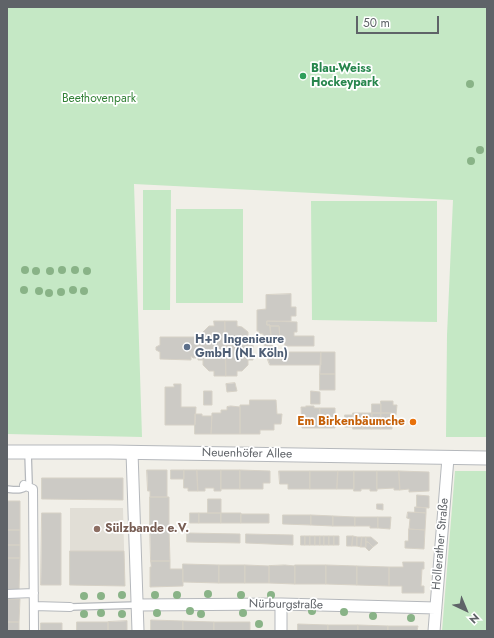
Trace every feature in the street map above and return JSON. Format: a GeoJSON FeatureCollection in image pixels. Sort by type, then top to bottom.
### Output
{"type":"FeatureCollection","features":[{"type":"Feature","properties":{"kind":"street","name":"Neuenhöfer Allee"},"geometry":{"type":"LineString","coordinates":[[7,452],[132,452],[487,458]]}},
{"type":"Feature","properties":{"kind":"street"},"geometry":{"type":"LineString","coordinates":[[132,452],[138,631]]}},
{"type":"Feature","properties":{"kind":"street","name":"Hollerather Straße"},"geometry":{"type":"LineString","coordinates":[[434,631],[448,458]]}},
{"type":"Feature","properties":{"kind":"street"},"geometry":{"type":"LineString","coordinates":[[26,486],[33,490],[34,631]]}},
{"type":"Feature","properties":{"kind":"street"},"geometry":{"type":"LineString","coordinates":[[7,594],[34,593]]}},
{"type":"Feature","properties":{"kind":"street"},"geometry":{"type":"LineString","coordinates":[[281,604],[281,631]]}},
{"type":"Feature","properties":{"kind":"street","name":"Nürburgstraße"},"geometry":{"type":"LineString","coordinates":[[137,605],[281,604],[436,608]]}},
{"type":"Feature","properties":{"kind":"street"},"geometry":{"type":"LineString","coordinates":[[34,606],[70,606]]}},
{"type":"Feature","properties":{"kind":"lane"},"geometry":{"type":"LineString","coordinates":[[7,490],[22,490],[28,483],[28,452]]}},
{"type":"Feature","properties":{"kind":"lane"},"geometry":{"type":"LineString","coordinates":[[70,606],[137,605]]}},
{"type":"Feature","properties":{"kind":"shaded area","name":"Sülzbande e.V."},"geometry":{"type":"Polygon","coordinates":[[[70,508],[123,508],[125,586],[70,585],[70,508]]]}},
{"type":"Feature","properties":{"kind":"green space","name":"Beethovenpark"},"geometry":{"type":"Polygon","coordinates":[[[7,7],[487,7],[487,437],[446,437],[447,335],[453,200],[134,184],[142,437],[7,434],[7,7]]]}},
{"type":"Feature","properties":{"kind":"green space"},"geometry":{"type":"Polygon","coordinates":[[[143,190],[171,190],[170,310],[143,310],[143,190]]]}},
{"type":"Feature","properties":{"kind":"green space"},"geometry":{"type":"Polygon","coordinates":[[[311,201],[437,201],[437,322],[312,320],[311,201]]]}},
{"type":"Feature","properties":{"kind":"green space"},"geometry":{"type":"Polygon","coordinates":[[[176,209],[243,209],[243,303],[176,303],[176,209]]]}},
{"type":"Feature","properties":{"kind":"green space"},"geometry":{"type":"Polygon","coordinates":[[[455,471],[487,471],[487,631],[442,631],[455,471]]]}},
{"type":"Feature","properties":{"kind":"building"},"geometry":{"type":"Polygon","coordinates":[[[291,294],[291,307],[296,307],[296,316],[291,316],[291,321],[267,321],[267,325],[270,325],[273,351],[265,352],[263,334],[257,331],[257,310],[266,309],[266,295],[291,294]]]}},
{"type":"Feature","properties":{"kind":"building"},"geometry":{"type":"Polygon","coordinates":[[[214,321],[225,321],[226,376],[214,376],[214,371],[209,371],[203,365],[203,360],[198,360],[198,356],[193,358],[191,356],[191,360],[160,359],[160,352],[156,350],[156,347],[160,345],[160,337],[203,337],[203,332],[209,326],[214,326],[214,321]]]}},
{"type":"Feature","properties":{"kind":"building"},"geometry":{"type":"Polygon","coordinates":[[[225,321],[237,321],[237,326],[242,327],[248,332],[248,338],[253,338],[253,360],[248,360],[248,365],[242,371],[237,371],[237,376],[226,376],[225,321]]]}},
{"type":"Feature","properties":{"kind":"building"},"geometry":{"type":"Polygon","coordinates":[[[267,321],[297,322],[297,332],[294,332],[294,336],[314,336],[314,346],[285,346],[284,338],[280,338],[279,326],[267,325],[267,321]]]}},
{"type":"Feature","properties":{"kind":"building"},"geometry":{"type":"Polygon","coordinates":[[[270,326],[279,326],[280,341],[272,341],[270,326]]]}},
{"type":"Feature","properties":{"kind":"building"},"geometry":{"type":"Polygon","coordinates":[[[265,352],[321,352],[321,365],[270,365],[265,352]]]}},
{"type":"Feature","properties":{"kind":"building"},"geometry":{"type":"Polygon","coordinates":[[[321,352],[335,352],[335,374],[320,374],[321,352]]]}},
{"type":"Feature","properties":{"kind":"building"},"geometry":{"type":"Polygon","coordinates":[[[320,374],[335,374],[335,390],[320,390],[320,374]]]}},
{"type":"Feature","properties":{"kind":"building"},"geometry":{"type":"Polygon","coordinates":[[[235,383],[237,391],[227,392],[226,384],[235,383]]]}},
{"type":"Feature","properties":{"kind":"building"},"geometry":{"type":"Polygon","coordinates":[[[174,384],[181,384],[181,407],[196,407],[195,425],[165,425],[165,387],[174,387],[174,384]]]}},
{"type":"Feature","properties":{"kind":"building"},"geometry":{"type":"Polygon","coordinates":[[[204,391],[212,391],[212,405],[204,405],[204,391]]]}},
{"type":"Feature","properties":{"kind":"building"},"geometry":{"type":"Polygon","coordinates":[[[311,391],[320,392],[320,404],[311,404],[311,391]]]}},
{"type":"Feature","properties":{"kind":"building"},"geometry":{"type":"Polygon","coordinates":[[[250,400],[276,400],[277,414],[282,414],[281,424],[274,424],[274,430],[260,430],[260,434],[240,434],[240,405],[249,405],[250,400]]]}},
{"type":"Feature","properties":{"kind":"building"},"geometry":{"type":"Polygon","coordinates":[[[381,401],[393,401],[393,405],[397,405],[396,415],[392,415],[392,413],[381,413],[381,401]]]}},
{"type":"Feature","properties":{"kind":"building"},"geometry":{"type":"Polygon","coordinates":[[[372,404],[381,404],[381,413],[372,413],[372,404]]]}},
{"type":"Feature","properties":{"kind":"building"},"geometry":{"type":"Polygon","coordinates":[[[306,406],[320,408],[320,428],[302,428],[301,407],[306,406]]]}},
{"type":"Feature","properties":{"kind":"building"},"geometry":{"type":"Polygon","coordinates":[[[227,407],[240,407],[240,434],[211,434],[212,413],[221,413],[221,410],[227,410],[227,407]]]}},
{"type":"Feature","properties":{"kind":"building"},"geometry":{"type":"Polygon","coordinates":[[[320,408],[335,408],[335,428],[320,428],[320,408]]]}},
{"type":"Feature","properties":{"kind":"building"},"geometry":{"type":"Polygon","coordinates":[[[353,413],[363,413],[363,429],[353,429],[353,413]]]}},
{"type":"Feature","properties":{"kind":"building"},"geometry":{"type":"Polygon","coordinates":[[[363,413],[372,413],[372,429],[363,429],[363,413]]]}},
{"type":"Feature","properties":{"kind":"building"},"geometry":{"type":"Polygon","coordinates":[[[372,413],[381,413],[381,429],[372,429],[372,413]]]}},
{"type":"Feature","properties":{"kind":"building"},"geometry":{"type":"Polygon","coordinates":[[[381,413],[392,413],[392,429],[381,429],[381,413]]]}},
{"type":"Feature","properties":{"kind":"building"},"geometry":{"type":"Polygon","coordinates":[[[195,414],[212,416],[211,434],[195,434],[195,414]]]}},
{"type":"Feature","properties":{"kind":"building"},"geometry":{"type":"Polygon","coordinates":[[[345,415],[353,415],[353,427],[345,427],[345,415]]]}},
{"type":"Feature","properties":{"kind":"building"},"geometry":{"type":"Polygon","coordinates":[[[147,470],[167,470],[167,497],[150,497],[150,491],[148,491],[147,470]]]}},
{"type":"Feature","properties":{"kind":"building"},"geometry":{"type":"Polygon","coordinates":[[[171,470],[184,470],[184,479],[171,479],[171,470]]]}},
{"type":"Feature","properties":{"kind":"building"},"geometry":{"type":"Polygon","coordinates":[[[184,470],[197,470],[198,491],[188,491],[188,488],[184,488],[184,470]]]}},
{"type":"Feature","properties":{"kind":"building"},"geometry":{"type":"Polygon","coordinates":[[[197,470],[221,470],[221,491],[214,491],[214,488],[205,488],[205,491],[198,491],[197,470]]]}},
{"type":"Feature","properties":{"kind":"building"},"geometry":{"type":"Polygon","coordinates":[[[221,470],[240,470],[240,489],[221,489],[221,470]]]}},
{"type":"Feature","properties":{"kind":"building"},"geometry":{"type":"Polygon","coordinates":[[[240,470],[270,471],[270,483],[263,483],[263,489],[240,489],[240,470]]]}},
{"type":"Feature","properties":{"kind":"building"},"geometry":{"type":"Polygon","coordinates":[[[279,471],[310,471],[310,489],[288,489],[288,484],[280,484],[279,471]]]}},
{"type":"Feature","properties":{"kind":"building"},"geometry":{"type":"Polygon","coordinates":[[[310,471],[338,471],[337,489],[310,489],[310,471]]]}},
{"type":"Feature","properties":{"kind":"building"},"geometry":{"type":"Polygon","coordinates":[[[338,471],[354,471],[354,489],[337,489],[338,471]]]}},
{"type":"Feature","properties":{"kind":"building"},"geometry":{"type":"Polygon","coordinates":[[[354,471],[377,471],[377,491],[361,489],[361,491],[354,491],[354,471]]]}},
{"type":"Feature","properties":{"kind":"building"},"geometry":{"type":"Polygon","coordinates":[[[377,471],[399,471],[400,490],[394,490],[394,488],[377,489],[377,471]]]}},
{"type":"Feature","properties":{"kind":"building"},"geometry":{"type":"Polygon","coordinates":[[[399,471],[429,472],[429,491],[409,492],[409,489],[400,490],[399,471]]]}},
{"type":"Feature","properties":{"kind":"building"},"geometry":{"type":"Polygon","coordinates":[[[42,478],[123,478],[123,500],[42,499],[42,478]]]}},
{"type":"Feature","properties":{"kind":"building"},"geometry":{"type":"Polygon","coordinates":[[[417,495],[429,496],[429,508],[417,507],[417,495]]]}},
{"type":"Feature","properties":{"kind":"building"},"geometry":{"type":"Polygon","coordinates":[[[150,497],[169,497],[169,529],[150,529],[150,497]]]}},
{"type":"Feature","properties":{"kind":"building"},"geometry":{"type":"Polygon","coordinates":[[[208,499],[221,499],[221,513],[208,513],[208,499]]]}},
{"type":"Feature","properties":{"kind":"building"},"geometry":{"type":"Polygon","coordinates":[[[7,501],[20,501],[20,530],[7,530],[7,501]]]}},
{"type":"Feature","properties":{"kind":"building"},"geometry":{"type":"Polygon","coordinates":[[[377,504],[383,504],[383,510],[377,509],[377,504]]]}},
{"type":"Feature","properties":{"kind":"building"},"geometry":{"type":"Polygon","coordinates":[[[415,507],[426,508],[426,513],[415,512],[415,507]]]}},
{"type":"Feature","properties":{"kind":"building"},"geometry":{"type":"Polygon","coordinates":[[[408,512],[426,513],[425,530],[409,529],[410,519],[407,518],[408,512]]]}},
{"type":"Feature","properties":{"kind":"building"},"geometry":{"type":"Polygon","coordinates":[[[42,513],[61,513],[61,585],[41,585],[42,513]]]}},
{"type":"Feature","properties":{"kind":"building"},"geometry":{"type":"Polygon","coordinates":[[[190,513],[199,513],[199,523],[190,523],[190,513]]]}},
{"type":"Feature","properties":{"kind":"building"},"geometry":{"type":"Polygon","coordinates":[[[199,513],[221,513],[221,523],[199,523],[199,513]]]}},
{"type":"Feature","properties":{"kind":"building"},"geometry":{"type":"Polygon","coordinates":[[[221,513],[241,513],[241,523],[221,523],[221,513]]]}},
{"type":"Feature","properties":{"kind":"building"},"geometry":{"type":"Polygon","coordinates":[[[241,514],[269,514],[269,523],[241,523],[241,514]]]}},
{"type":"Feature","properties":{"kind":"building"},"geometry":{"type":"Polygon","coordinates":[[[283,515],[311,515],[311,525],[283,524],[283,515]]]}},
{"type":"Feature","properties":{"kind":"building"},"geometry":{"type":"Polygon","coordinates":[[[311,515],[333,516],[333,526],[311,525],[311,515]]]}},
{"type":"Feature","properties":{"kind":"building"},"geometry":{"type":"Polygon","coordinates":[[[333,516],[355,517],[355,526],[333,526],[333,516]]]}},
{"type":"Feature","properties":{"kind":"building"},"geometry":{"type":"Polygon","coordinates":[[[355,517],[378,517],[378,528],[370,528],[370,526],[355,526],[355,517]]]}},
{"type":"Feature","properties":{"kind":"building"},"geometry":{"type":"Polygon","coordinates":[[[378,517],[391,517],[390,529],[378,528],[378,517]]]}},
{"type":"Feature","properties":{"kind":"building"},"geometry":{"type":"Polygon","coordinates":[[[150,529],[169,529],[170,561],[151,561],[150,529]]]}},
{"type":"Feature","properties":{"kind":"building"},"geometry":{"type":"Polygon","coordinates":[[[409,529],[425,530],[424,549],[405,548],[405,541],[408,541],[409,529]]]}},
{"type":"Feature","properties":{"kind":"building"},"geometry":{"type":"Polygon","coordinates":[[[7,530],[20,530],[20,545],[7,545],[7,530]]]}},
{"type":"Feature","properties":{"kind":"building"},"geometry":{"type":"Polygon","coordinates":[[[187,533],[240,534],[240,543],[187,542],[187,533]]]}},
{"type":"Feature","properties":{"kind":"building"},"geometry":{"type":"Polygon","coordinates":[[[246,534],[293,535],[293,545],[246,543],[246,534]]]}},
{"type":"Feature","properties":{"kind":"building"},"geometry":{"type":"Polygon","coordinates":[[[301,536],[305,536],[305,545],[301,545],[301,536]]]}},
{"type":"Feature","properties":{"kind":"building"},"geometry":{"type":"Polygon","coordinates":[[[305,536],[310,536],[310,545],[305,545],[305,536]]]}},
{"type":"Feature","properties":{"kind":"building"},"geometry":{"type":"Polygon","coordinates":[[[310,536],[315,536],[315,545],[310,545],[310,536]]]}},
{"type":"Feature","properties":{"kind":"building"},"geometry":{"type":"Polygon","coordinates":[[[315,536],[320,536],[320,545],[315,545],[315,536]]]}},
{"type":"Feature","properties":{"kind":"building"},"geometry":{"type":"Polygon","coordinates":[[[320,536],[324,536],[324,545],[320,545],[320,536]]]}},
{"type":"Feature","properties":{"kind":"building"},"geometry":{"type":"Polygon","coordinates":[[[324,536],[329,536],[329,545],[324,545],[324,536]]]}},
{"type":"Feature","properties":{"kind":"building"},"geometry":{"type":"Polygon","coordinates":[[[329,536],[334,536],[334,545],[329,545],[329,536]]]}},
{"type":"Feature","properties":{"kind":"building"},"geometry":{"type":"Polygon","coordinates":[[[334,536],[339,536],[339,545],[334,545],[334,536]]]}},
{"type":"Feature","properties":{"kind":"building"},"geometry":{"type":"Polygon","coordinates":[[[347,536],[353,536],[352,546],[347,546],[347,536]]]}},
{"type":"Feature","properties":{"kind":"building"},"geometry":{"type":"Polygon","coordinates":[[[353,536],[357,537],[357,546],[352,546],[353,536]]]}},
{"type":"Feature","properties":{"kind":"building"},"geometry":{"type":"Polygon","coordinates":[[[357,537],[362,537],[361,547],[357,546],[357,537]]]}},
{"type":"Feature","properties":{"kind":"building"},"geometry":{"type":"Polygon","coordinates":[[[362,537],[366,537],[366,547],[361,547],[362,537]]]}},
{"type":"Feature","properties":{"kind":"building"},"geometry":{"type":"Polygon","coordinates":[[[366,537],[371,537],[378,543],[373,547],[366,542],[366,537]]]}},
{"type":"Feature","properties":{"kind":"building"},"geometry":{"type":"Polygon","coordinates":[[[366,542],[373,547],[369,551],[366,548],[366,542]]]}},
{"type":"Feature","properties":{"kind":"building"},"geometry":{"type":"Polygon","coordinates":[[[7,545],[20,545],[20,558],[7,558],[7,545]]]}},
{"type":"Feature","properties":{"kind":"building"},"geometry":{"type":"Polygon","coordinates":[[[70,551],[124,551],[125,586],[70,585],[70,551]]]}},
{"type":"Feature","properties":{"kind":"building"},"geometry":{"type":"Polygon","coordinates":[[[7,558],[20,558],[19,591],[7,591],[7,558]]]}},
{"type":"Feature","properties":{"kind":"building"},"geometry":{"type":"Polygon","coordinates":[[[151,561],[170,561],[170,569],[183,569],[183,586],[150,587],[151,561]]]}},
{"type":"Feature","properties":{"kind":"building"},"geometry":{"type":"Polygon","coordinates":[[[403,562],[424,562],[421,586],[424,586],[424,593],[402,593],[402,586],[389,586],[389,567],[403,567],[403,562]]]}},
{"type":"Feature","properties":{"kind":"building"},"geometry":{"type":"Polygon","coordinates":[[[183,564],[219,565],[219,583],[183,582],[183,564]]]}},
{"type":"Feature","properties":{"kind":"building"},"geometry":{"type":"Polygon","coordinates":[[[219,565],[245,565],[245,583],[219,583],[219,565]]]}},
{"type":"Feature","properties":{"kind":"building"},"geometry":{"type":"Polygon","coordinates":[[[245,565],[269,566],[269,583],[245,583],[245,565]]]}},
{"type":"Feature","properties":{"kind":"building"},"geometry":{"type":"Polygon","coordinates":[[[295,565],[326,565],[326,584],[295,584],[295,565]]]}},
{"type":"Feature","properties":{"kind":"building"},"geometry":{"type":"Polygon","coordinates":[[[326,565],[357,566],[357,585],[326,584],[326,565]]]}},
{"type":"Feature","properties":{"kind":"building"},"geometry":{"type":"Polygon","coordinates":[[[269,566],[295,566],[295,584],[269,583],[269,566]]]}},
{"type":"Feature","properties":{"kind":"building"},"geometry":{"type":"Polygon","coordinates":[[[357,566],[389,567],[389,586],[357,585],[357,566]]]}},
{"type":"Feature","properties":{"kind":"building"},"geometry":{"type":"Polygon","coordinates":[[[7,599],[20,599],[19,622],[7,622],[7,599]]]}},
{"type":"Feature","properties":{"kind":"building"},"geometry":{"type":"Polygon","coordinates":[[[151,620],[183,621],[183,631],[151,631],[151,620]]]}},
{"type":"Feature","properties":{"kind":"building"},"geometry":{"type":"Polygon","coordinates":[[[127,621],[127,631],[108,631],[108,622],[127,621]]]}},
{"type":"Feature","properties":{"kind":"building"},"geometry":{"type":"Polygon","coordinates":[[[183,621],[214,622],[214,631],[183,631],[183,621]]]}},
{"type":"Feature","properties":{"kind":"building"},"geometry":{"type":"Polygon","coordinates":[[[7,622],[19,622],[19,631],[7,631],[7,622]]]}},
{"type":"Feature","properties":{"kind":"building"},"geometry":{"type":"Polygon","coordinates":[[[77,622],[108,622],[108,631],[77,631],[77,622]]]}},
{"type":"Feature","properties":{"kind":"building"},"geometry":{"type":"Polygon","coordinates":[[[214,622],[250,622],[250,631],[214,631],[214,622]]]}},
{"type":"Feature","properties":{"kind":"building"},"geometry":{"type":"Polygon","coordinates":[[[41,623],[62,623],[62,631],[41,631],[41,623]]]}},
{"type":"Feature","properties":{"kind":"building"},"geometry":{"type":"Polygon","coordinates":[[[298,624],[328,625],[328,631],[298,631],[298,624]]]}},
{"type":"Feature","properties":{"kind":"building"},"geometry":{"type":"Polygon","coordinates":[[[328,625],[358,625],[358,631],[328,631],[328,625]]]}},
{"type":"Feature","properties":{"kind":"building"},"geometry":{"type":"Polygon","coordinates":[[[358,625],[388,626],[388,631],[358,631],[358,625]]]}},
{"type":"Feature","properties":{"kind":"building"},"geometry":{"type":"Polygon","coordinates":[[[388,626],[418,626],[417,631],[388,631],[388,626]]]}},
{"type":"Feature","properties":{"kind":"place","name":"Blau-Weiss Hockeypark"},"geometry":{"type":"Point","coordinates":[303,76]}},
{"type":"Feature","properties":{"kind":"place","name":"H+P Ingenieure GmbH (NL Köln)"},"geometry":{"type":"Point","coordinates":[187,347]}},
{"type":"Feature","properties":{"kind":"place","name":"Em Birkenbäumche"},"geometry":{"type":"Point","coordinates":[413,422]}},
{"type":"Feature","properties":{"kind":"place","name":"Sülzbande e.V."},"geometry":{"type":"Point","coordinates":[97,529]}}]}
